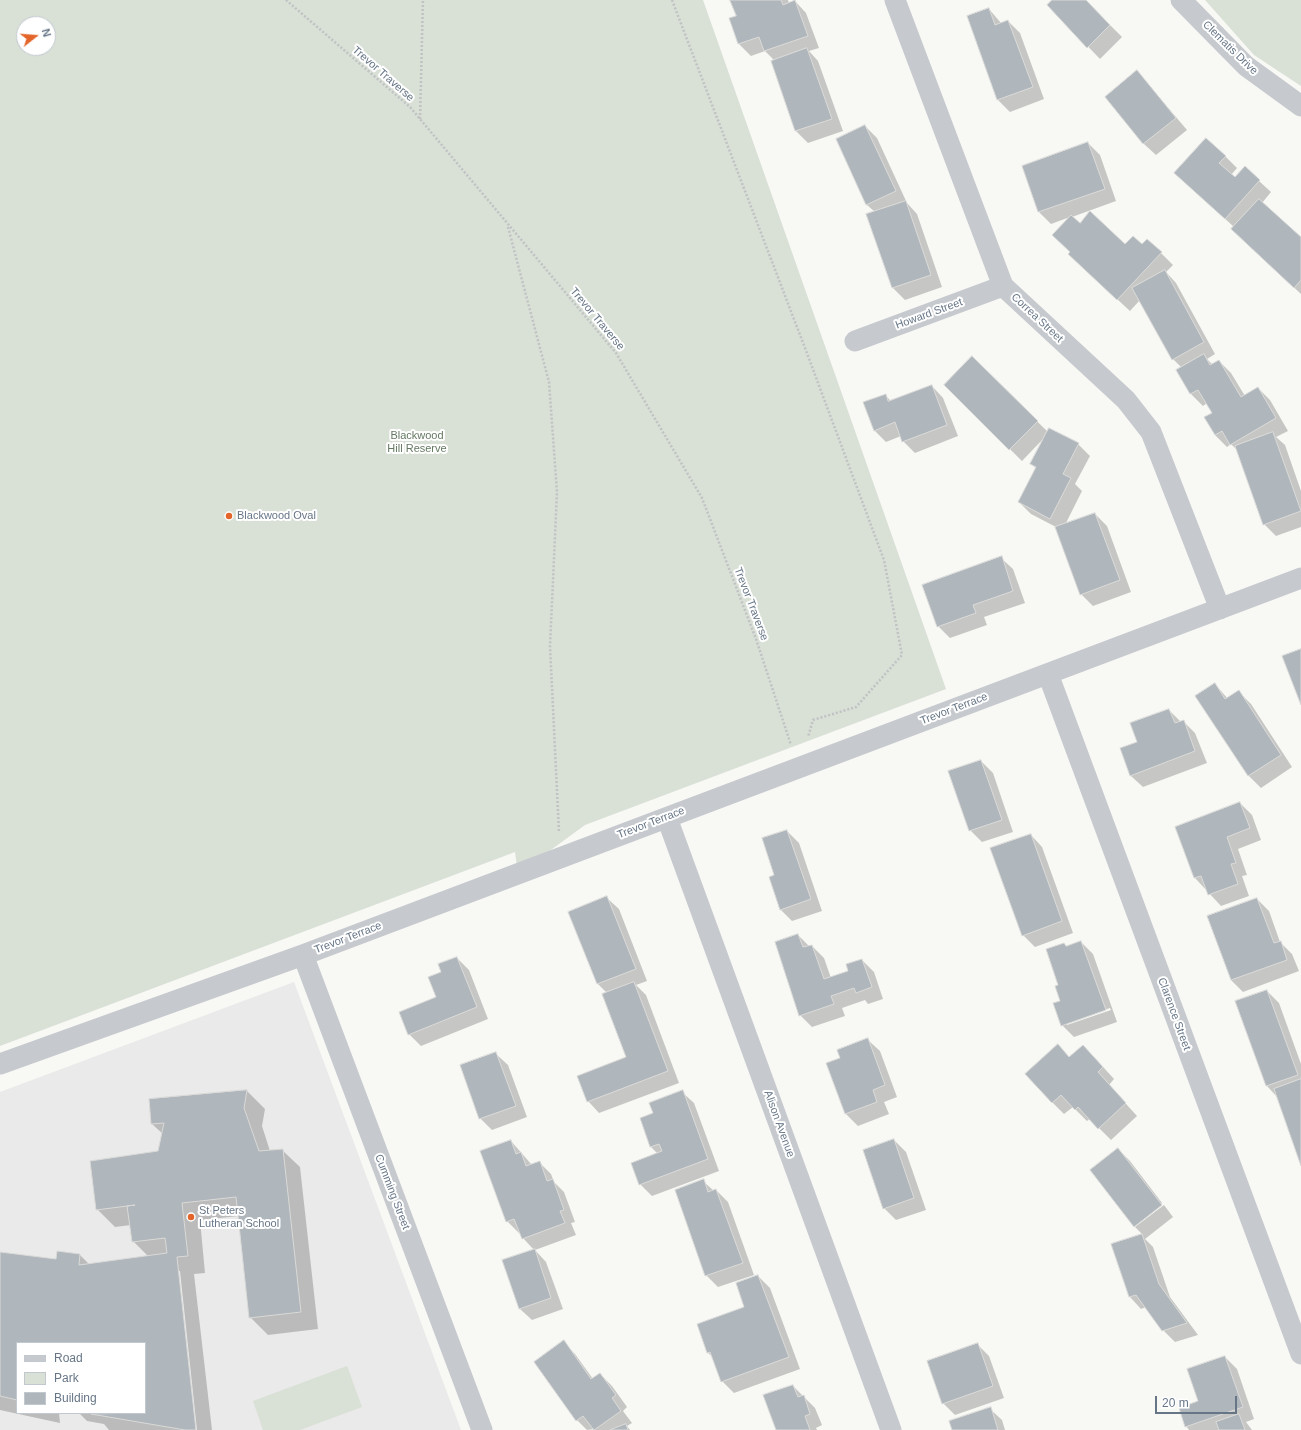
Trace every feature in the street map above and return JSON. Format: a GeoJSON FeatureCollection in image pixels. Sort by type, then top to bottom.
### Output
{"type":"FeatureCollection","features":[{"type":"Feature","properties":{"kind":"street","name":"Correa Street"},"geometry":{"type":"LineString","coordinates":[[895,0],[1003,286],[1126,400],[1151,432],[1220,609]]}},
{"type":"Feature","properties":{"kind":"street","name":"Clematis Drive"},"geometry":{"type":"LineString","coordinates":[[1181,0],[1246,66],[1301,106]]}},
{"type":"Feature","properties":{"kind":"street","name":"Howard Street"},"geometry":{"type":"LineString","coordinates":[[855,341],[1003,286]]}},
{"type":"Feature","properties":{"kind":"street","name":"Trevor Terrace"},"geometry":{"type":"LineString","coordinates":[[0,1064],[303,955],[1301,578]]}},
{"type":"Feature","properties":{"kind":"street","name":"Clarence Street"},"geometry":{"type":"LineString","coordinates":[[1048,674],[1301,1354]]}},
{"type":"Feature","properties":{"kind":"street","name":"Alison Avenue"},"geometry":{"type":"LineString","coordinates":[[667,818],[891,1430]]}},
{"type":"Feature","properties":{"kind":"street","name":"Cumming Street"},"geometry":{"type":"LineString","coordinates":[[303,955],[482,1430]]}},
{"type":"Feature","properties":{"kind":"path","name":"Trevor Traverse"},"geometry":{"type":"LineString","coordinates":[[286,0],[410,107],[616,352],[702,498],[756,639],[799,768]]}},
{"type":"Feature","properties":{"kind":"path"},"geometry":{"type":"LineString","coordinates":[[420,120],[423,0]]}},
{"type":"Feature","properties":{"kind":"path"},"geometry":{"type":"LineString","coordinates":[[672,0],[884,560],[902,655],[856,707],[813,720],[799,768]]}},
{"type":"Feature","properties":{"kind":"path"},"geometry":{"type":"LineString","coordinates":[[507,224],[549,382],[557,492],[550,646],[560,858]]}},
{"type":"Feature","properties":{"kind":"shaded area","name":"St Peters Lutheran School"},"geometry":{"type":"Polygon","coordinates":[[[294,982],[461,1430],[0,1430],[0,1092],[294,982]]]}},
{"type":"Feature","properties":{"kind":"green space","name":"Blackwood Hill Reserve"},"geometry":{"type":"Polygon","coordinates":[[[0,0],[703,0],[946,689],[585,825],[518,874],[515,852],[0,1046],[0,0]]]}},
{"type":"Feature","properties":{"kind":"green space"},"geometry":{"type":"Polygon","coordinates":[[[1205,0],[1301,0],[1301,86],[1254,55],[1205,0]]]}},
{"type":"Feature","properties":{"kind":"green space"},"geometry":{"type":"Polygon","coordinates":[[[347,1366],[362,1407],[300,1430],[263,1430],[253,1401],[347,1366]]]}},
{"type":"Feature","properties":{"kind":"building"},"geometry":{"type":"Polygon","coordinates":[[[730,0],[781,0],[783,5],[795,0],[808,36],[764,51],[759,37],[738,44],[729,18],[736,16],[730,0]]]}},
{"type":"Feature","properties":{"kind":"building"},"geometry":{"type":"Polygon","coordinates":[[[1052,0],[1086,0],[1110,25],[1087,48],[1047,5],[1052,0]]]}},
{"type":"Feature","properties":{"kind":"building"},"geometry":{"type":"Polygon","coordinates":[[[989,8],[995,25],[1008,20],[1033,87],[997,100],[967,16],[989,8]]]}},
{"type":"Feature","properties":{"kind":"building"},"geometry":{"type":"Polygon","coordinates":[[[807,48],[832,119],[795,131],[771,61],[807,48]]]}},
{"type":"Feature","properties":{"kind":"building"},"geometry":{"type":"Polygon","coordinates":[[[1137,70],[1176,118],[1143,144],[1105,97],[1137,70]]]}},
{"type":"Feature","properties":{"kind":"building"},"geometry":{"type":"Polygon","coordinates":[[[865,125],[896,191],[866,205],[836,139],[865,125]]]}},
{"type":"Feature","properties":{"kind":"building"},"geometry":{"type":"Polygon","coordinates":[[[1206,138],[1226,156],[1219,163],[1235,177],[1245,166],[1260,180],[1225,219],[1174,173],[1206,138]]]}},
{"type":"Feature","properties":{"kind":"building"},"geometry":{"type":"Polygon","coordinates":[[[1088,142],[1105,189],[1038,212],[1022,166],[1088,142]]]}},
{"type":"Feature","properties":{"kind":"building"},"geometry":{"type":"Polygon","coordinates":[[[1259,199],[1301,237],[1301,280],[1294,288],[1231,229],[1259,199]]]}},
{"type":"Feature","properties":{"kind":"building"},"geometry":{"type":"Polygon","coordinates":[[[906,201],[931,275],[892,288],[866,214],[906,201]]]}},
{"type":"Feature","properties":{"kind":"building"},"geometry":{"type":"Polygon","coordinates":[[[1090,211],[1125,244],[1133,236],[1142,244],[1147,239],[1162,252],[1117,300],[1068,254],[1070,252],[1052,235],[1071,215],[1080,223],[1090,211]]]}},
{"type":"Feature","properties":{"kind":"building"},"geometry":{"type":"Polygon","coordinates":[[[1165,270],[1204,342],[1172,360],[1132,288],[1165,270]]]}},
{"type":"Feature","properties":{"kind":"building"},"geometry":{"type":"Polygon","coordinates":[[[1204,354],[1210,365],[1219,360],[1241,397],[1258,387],[1276,418],[1230,445],[1222,431],[1215,435],[1204,417],[1212,413],[1198,390],[1190,394],[1176,370],[1204,354]]]}},
{"type":"Feature","properties":{"kind":"building"},"geometry":{"type":"Polygon","coordinates":[[[972,356],[1038,421],[1009,450],[944,385],[972,356]]]}},
{"type":"Feature","properties":{"kind":"building"},"geometry":{"type":"Polygon","coordinates":[[[932,385],[947,425],[902,442],[895,422],[874,431],[863,402],[886,394],[888,401],[932,385]]]}},
{"type":"Feature","properties":{"kind":"building"},"geometry":{"type":"Polygon","coordinates":[[[1049,428],[1079,443],[1063,474],[1071,478],[1050,519],[1018,502],[1036,467],[1030,464],[1049,428]]]}},
{"type":"Feature","properties":{"kind":"building"},"geometry":{"type":"Polygon","coordinates":[[[1273,432],[1301,511],[1263,525],[1235,446],[1273,432]]]}},
{"type":"Feature","properties":{"kind":"building"},"geometry":{"type":"Polygon","coordinates":[[[1095,513],[1120,580],[1080,595],[1055,527],[1095,513]]]}},
{"type":"Feature","properties":{"kind":"building"},"geometry":{"type":"Polygon","coordinates":[[[1002,556],[1013,591],[973,605],[976,613],[937,627],[922,585],[1002,556]]]}},
{"type":"Feature","properties":{"kind":"building"},"geometry":{"type":"Polygon","coordinates":[[[1301,649],[1301,705],[1282,656],[1301,649]]]}},
{"type":"Feature","properties":{"kind":"building"},"geometry":{"type":"Polygon","coordinates":[[[1215,683],[1225,699],[1239,690],[1281,755],[1248,776],[1195,696],[1215,683]]]}},
{"type":"Feature","properties":{"kind":"building"},"geometry":{"type":"Polygon","coordinates":[[[1169,709],[1175,723],[1184,720],[1195,751],[1130,776],[1120,748],[1137,742],[1130,723],[1169,709]]]}},
{"type":"Feature","properties":{"kind":"building"},"geometry":{"type":"Polygon","coordinates":[[[981,760],[1002,820],[969,831],[948,771],[981,760]]]}},
{"type":"Feature","properties":{"kind":"building"},"geometry":{"type":"Polygon","coordinates":[[[1240,802],[1250,828],[1227,837],[1236,863],[1231,864],[1238,884],[1208,895],[1201,876],[1194,878],[1175,827],[1240,802]]]}},
{"type":"Feature","properties":{"kind":"building"},"geometry":{"type":"Polygon","coordinates":[[[787,830],[811,899],[780,910],[769,877],[774,875],[762,838],[787,830]]]}},
{"type":"Feature","properties":{"kind":"building"},"geometry":{"type":"Polygon","coordinates":[[[1031,834],[1062,921],[1022,936],[990,848],[1031,834]]]}},
{"type":"Feature","properties":{"kind":"building"},"geometry":{"type":"Polygon","coordinates":[[[607,896],[636,969],[597,984],[568,912],[607,896]]]}},
{"type":"Feature","properties":{"kind":"building"},"geometry":{"type":"Polygon","coordinates":[[[1257,898],[1274,943],[1281,941],[1287,960],[1231,980],[1207,916],[1257,898]]]}},
{"type":"Feature","properties":{"kind":"building"},"geometry":{"type":"Polygon","coordinates":[[[798,934],[803,947],[812,945],[824,979],[848,971],[846,964],[862,959],[872,987],[856,993],[854,988],[831,996],[834,1004],[799,1016],[775,942],[798,934]]]}},
{"type":"Feature","properties":{"kind":"building"},"geometry":{"type":"Polygon","coordinates":[[[1081,941],[1106,1010],[1061,1026],[1053,1003],[1060,1001],[1055,986],[1058,985],[1046,949],[1064,943],[1066,946],[1081,941]]]}},
{"type":"Feature","properties":{"kind":"building"},"geometry":{"type":"Polygon","coordinates":[[[457,957],[477,1007],[408,1035],[399,1012],[436,997],[428,977],[441,972],[438,964],[457,957]]]}},
{"type":"Feature","properties":{"kind":"building"},"geometry":{"type":"Polygon","coordinates":[[[634,982],[668,1071],[587,1102],[577,1076],[626,1057],[602,994],[634,982]]]}},
{"type":"Feature","properties":{"kind":"building"},"geometry":{"type":"Polygon","coordinates":[[[1267,990],[1298,1075],[1266,1086],[1235,1001],[1267,990]]]}},
{"type":"Feature","properties":{"kind":"building"},"geometry":{"type":"Polygon","coordinates":[[[868,1038],[885,1085],[873,1090],[877,1102],[845,1114],[826,1063],[840,1058],[837,1050],[868,1038]]]}},
{"type":"Feature","properties":{"kind":"building"},"geometry":{"type":"Polygon","coordinates":[[[1058,1044],[1069,1057],[1083,1045],[1103,1067],[1098,1072],[1126,1103],[1098,1129],[1078,1107],[1075,1110],[1061,1095],[1052,1103],[1025,1074],[1058,1044]]]}},
{"type":"Feature","properties":{"kind":"building"},"geometry":{"type":"Polygon","coordinates":[[[496,1052],[516,1106],[479,1119],[460,1065],[496,1052]]]}},
{"type":"Feature","properties":{"kind":"building"},"geometry":{"type":"Polygon","coordinates":[[[1301,1079],[1301,1166],[1274,1089],[1301,1079]]]}},
{"type":"Feature","properties":{"kind":"building"},"geometry":{"type":"Polygon","coordinates":[[[247,1090],[244,1108],[259,1151],[283,1149],[301,1312],[249,1318],[236,1197],[182,1203],[188,1256],[177,1257],[196,1430],[185,1430],[91,1414],[146,1414],[146,1342],[16,1342],[16,1400],[0,1396],[0,1252],[56,1259],[57,1251],[80,1254],[79,1265],[167,1253],[165,1238],[132,1242],[127,1206],[96,1210],[90,1161],[158,1151],[164,1123],[151,1124],[149,1099],[247,1090]]]}},
{"type":"Feature","properties":{"kind":"building"},"geometry":{"type":"Polygon","coordinates":[[[683,1090],[708,1159],[639,1185],[631,1163],[662,1151],[659,1144],[650,1147],[640,1118],[653,1113],[649,1103],[683,1090]]]}},
{"type":"Feature","properties":{"kind":"building"},"geometry":{"type":"Polygon","coordinates":[[[894,1139],[914,1198],[883,1209],[863,1150],[894,1139]]]}},
{"type":"Feature","properties":{"kind":"building"},"geometry":{"type":"Polygon","coordinates":[[[511,1140],[516,1154],[521,1152],[526,1166],[540,1161],[547,1181],[553,1179],[564,1210],[560,1211],[565,1223],[522,1239],[514,1219],[506,1222],[480,1151],[511,1140]]]}},
{"type":"Feature","properties":{"kind":"building"},"geometry":{"type":"Polygon","coordinates":[[[1118,1148],[1162,1205],[1134,1227],[1090,1170],[1118,1148]]]}},
{"type":"Feature","properties":{"kind":"building"},"geometry":{"type":"Polygon","coordinates":[[[704,1179],[708,1192],[716,1189],[743,1263],[705,1276],[675,1190],[704,1179]]]}},
{"type":"Feature","properties":{"kind":"building"},"geometry":{"type":"Polygon","coordinates":[[[1142,1234],[1159,1284],[1187,1323],[1162,1331],[1136,1295],[1129,1297],[1111,1244],[1142,1234]]]}},
{"type":"Feature","properties":{"kind":"building"},"geometry":{"type":"Polygon","coordinates":[[[535,1249],[551,1298],[519,1309],[502,1260],[535,1249]]]}},
{"type":"Feature","properties":{"kind":"building"},"geometry":{"type":"Polygon","coordinates":[[[758,1275],[789,1357],[721,1382],[710,1352],[707,1353],[697,1324],[744,1307],[736,1283],[758,1275]]]}},
{"type":"Feature","properties":{"kind":"building"},"geometry":{"type":"Polygon","coordinates":[[[564,1340],[591,1379],[600,1373],[616,1395],[612,1398],[621,1411],[594,1430],[583,1416],[576,1421],[534,1362],[564,1340]]]}},
{"type":"Feature","properties":{"kind":"building"},"geometry":{"type":"Polygon","coordinates":[[[978,1343],[993,1386],[942,1404],[927,1361],[978,1343]]]}},
{"type":"Feature","properties":{"kind":"building"},"geometry":{"type":"Polygon","coordinates":[[[1225,1356],[1243,1407],[1185,1427],[1179,1408],[1198,1401],[1187,1369],[1225,1356]]]}},
{"type":"Feature","properties":{"kind":"building"},"geometry":{"type":"Polygon","coordinates":[[[793,1385],[798,1397],[804,1395],[810,1414],[805,1416],[810,1430],[776,1430],[763,1395],[793,1385]]]}},
{"type":"Feature","properties":{"kind":"building"},"geometry":{"type":"Polygon","coordinates":[[[991,1407],[998,1430],[952,1430],[949,1421],[991,1407]]]}},
{"type":"Feature","properties":{"kind":"building"},"geometry":{"type":"Polygon","coordinates":[[[1239,1414],[1245,1430],[1219,1430],[1216,1422],[1239,1414]]]}},
{"type":"Feature","properties":{"kind":"building"},"geometry":{"type":"Polygon","coordinates":[[[626,1424],[628,1430],[610,1430],[626,1424]]]}},
{"type":"Feature","properties":{"kind":"place","name":"Blackwood Oval"},"geometry":{"type":"Point","coordinates":[229,516]}},
{"type":"Feature","properties":{"kind":"place","name":"St Peters Lutheran School"},"geometry":{"type":"Point","coordinates":[191,1217]}}]}
